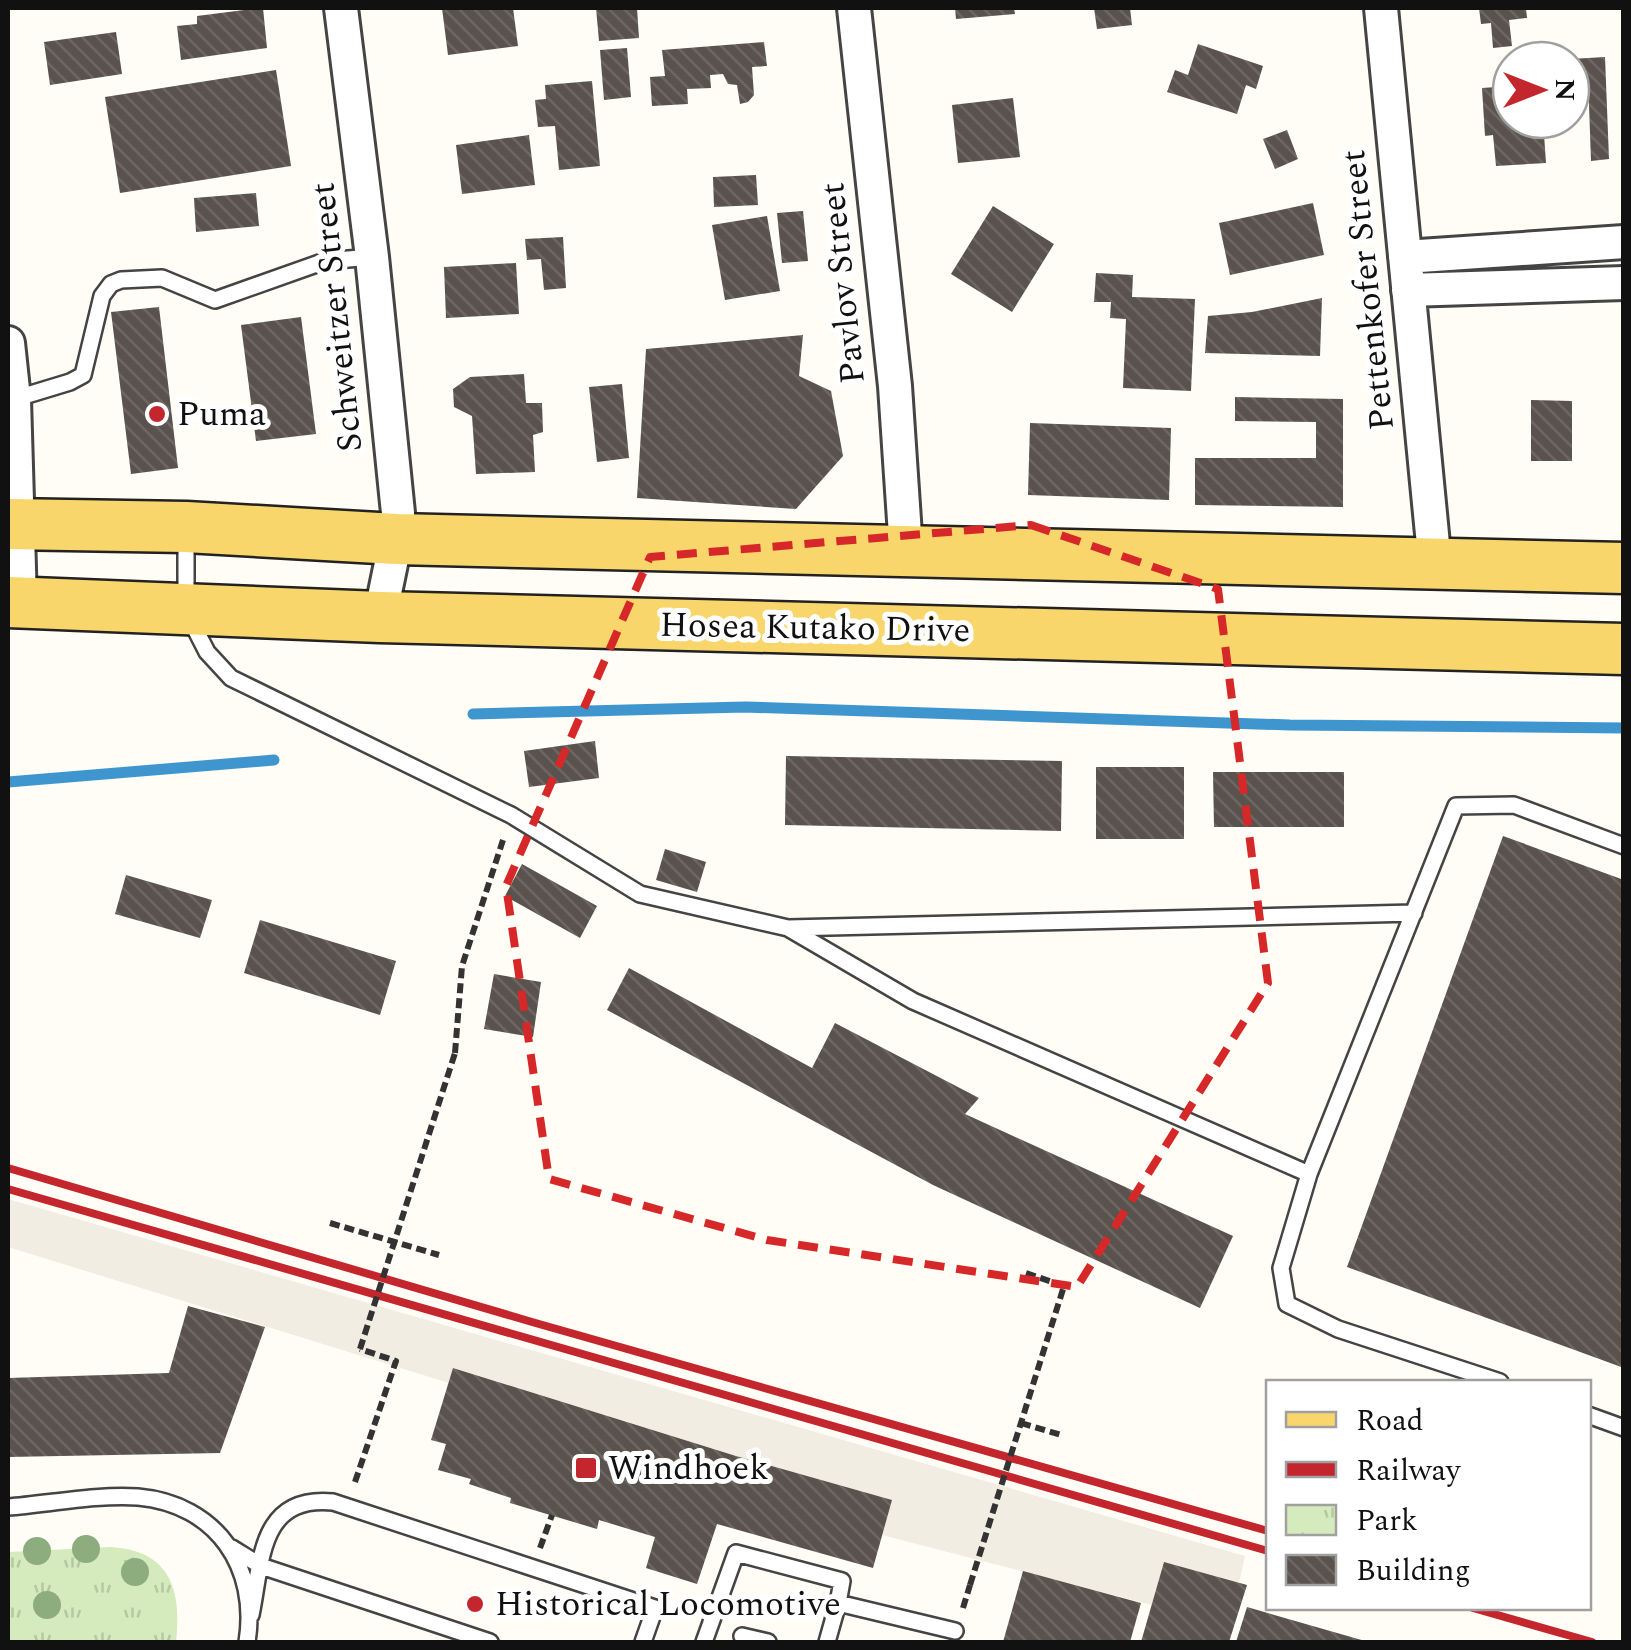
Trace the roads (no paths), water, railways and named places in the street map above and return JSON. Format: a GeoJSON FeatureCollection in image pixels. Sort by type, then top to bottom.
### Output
{"type":"FeatureCollection","features":[{"type":"Feature","properties":{"kind":"main road"},"geometry":{"type":"LineString","coordinates":[[14,525],[186,528],[396,540],[1624,568]]}},
{"type":"Feature","properties":{"kind":"main road","name":"Hosea Kutako Drive"},"geometry":{"type":"LineString","coordinates":[[14,602],[380,617],[1624,649]]}},
{"type":"Feature","properties":{"kind":"street","name":"Schweitzer Street"},"geometry":{"type":"LineString","coordinates":[[340,8],[398,502],[396,540],[380,617]]}},
{"type":"Feature","properties":{"kind":"street","name":"Pavlov Street"},"geometry":{"type":"LineString","coordinates":[[854,8],[895,386],[906,550]]}},
{"type":"Feature","properties":{"kind":"street","name":"Pettenkofer Street"},"geometry":{"type":"LineString","coordinates":[[1381,8],[1435,564]]}},
{"type":"Feature","properties":{"kind":"street"},"geometry":{"type":"LineString","coordinates":[[1406,273],[1624,242]]}},
{"type":"Feature","properties":{"kind":"street"},"geometry":{"type":"LineString","coordinates":[[1406,273],[1624,283]]}},
{"type":"Feature","properties":{"kind":"street"},"geometry":{"type":"LineString","coordinates":[[8,343],[14,399],[14,602]]}},
{"type":"Feature","properties":{"kind":"lane"},"geometry":{"type":"LineString","coordinates":[[14,399],[70,382],[82,374],[102,296],[111,284],[121,280],[162,278],[215,300],[324,261],[372,257]]}},
{"type":"Feature","properties":{"kind":"lane"},"geometry":{"type":"LineString","coordinates":[[186,528],[186,611],[207,652],[230,678],[511,815],[640,894],[788,928],[1414,913]]}},
{"type":"Feature","properties":{"kind":"lane"},"geometry":{"type":"LineString","coordinates":[[1494,1380],[1338,1329],[1287,1304],[1280,1268],[1310,1174],[1456,806],[1514,805],[1624,846]]}},
{"type":"Feature","properties":{"kind":"lane"},"geometry":{"type":"LineString","coordinates":[[788,928],[912,1001],[1310,1174]]}},
{"type":"Feature","properties":{"kind":"lane"},"geometry":{"type":"LineString","coordinates":[[1591,1415],[1624,1428]]}},
{"type":"Feature","properties":{"kind":"lane"},"geometry":{"type":"LineString","coordinates":[[8,1507],[136,1497],[172,1503],[204,1520],[229,1546],[261,1566],[490,1642]]}},
{"type":"Feature","properties":{"kind":"lane"},"geometry":{"type":"LineString","coordinates":[[247,1642],[266,1537],[285,1511],[316,1500],[655,1608],[643,1642]]}},
{"type":"Feature","properties":{"kind":"lane"},"geometry":{"type":"LineString","coordinates":[[229,1546],[245,1578],[252,1614]]}},
{"type":"Feature","properties":{"kind":"lane"},"geometry":{"type":"LineString","coordinates":[[704,1642],[736,1554],[842,1582],[826,1642]]}},
{"type":"Feature","properties":{"kind":"lane"},"geometry":{"type":"LineString","coordinates":[[838,1603],[955,1631]]}},
{"type":"Feature","properties":{"kind":"lane"},"geometry":{"type":"LineString","coordinates":[[742,1636],[768,1642]]}},
{"type":"Feature","properties":{"kind":"waterway"},"geometry":{"type":"LineString","coordinates":[[473,714],[745,707],[1290,725],[1624,728]]}},
{"type":"Feature","properties":{"kind":"waterway"},"geometry":{"type":"LineString","coordinates":[[8,782],[274,760]]}},
{"type":"Feature","properties":{"kind":"railway"},"geometry":{"type":"LineString","coordinates":[[8,1168],[1266,1530]]}},
{"type":"Feature","properties":{"kind":"railway"},"geometry":{"type":"LineString","coordinates":[[8,1189],[1266,1550]]}},
{"type":"Feature","properties":{"kind":"railway"},"geometry":{"type":"LineString","coordinates":[[1480,1610],[1592,1642]]}},
{"type":"Feature","properties":{"kind":"place","name":"Puma"},"geometry":{"type":"Point","coordinates":[157,414]}},
{"type":"Feature","properties":{"kind":"place","name":"Windhoek"},"geometry":{"type":"Point","coordinates":[586,1468]}},
{"type":"Feature","properties":{"kind":"place","name":"Historical Locomotive"},"geometry":{"type":"Point","coordinates":[475,1604]}}]}
